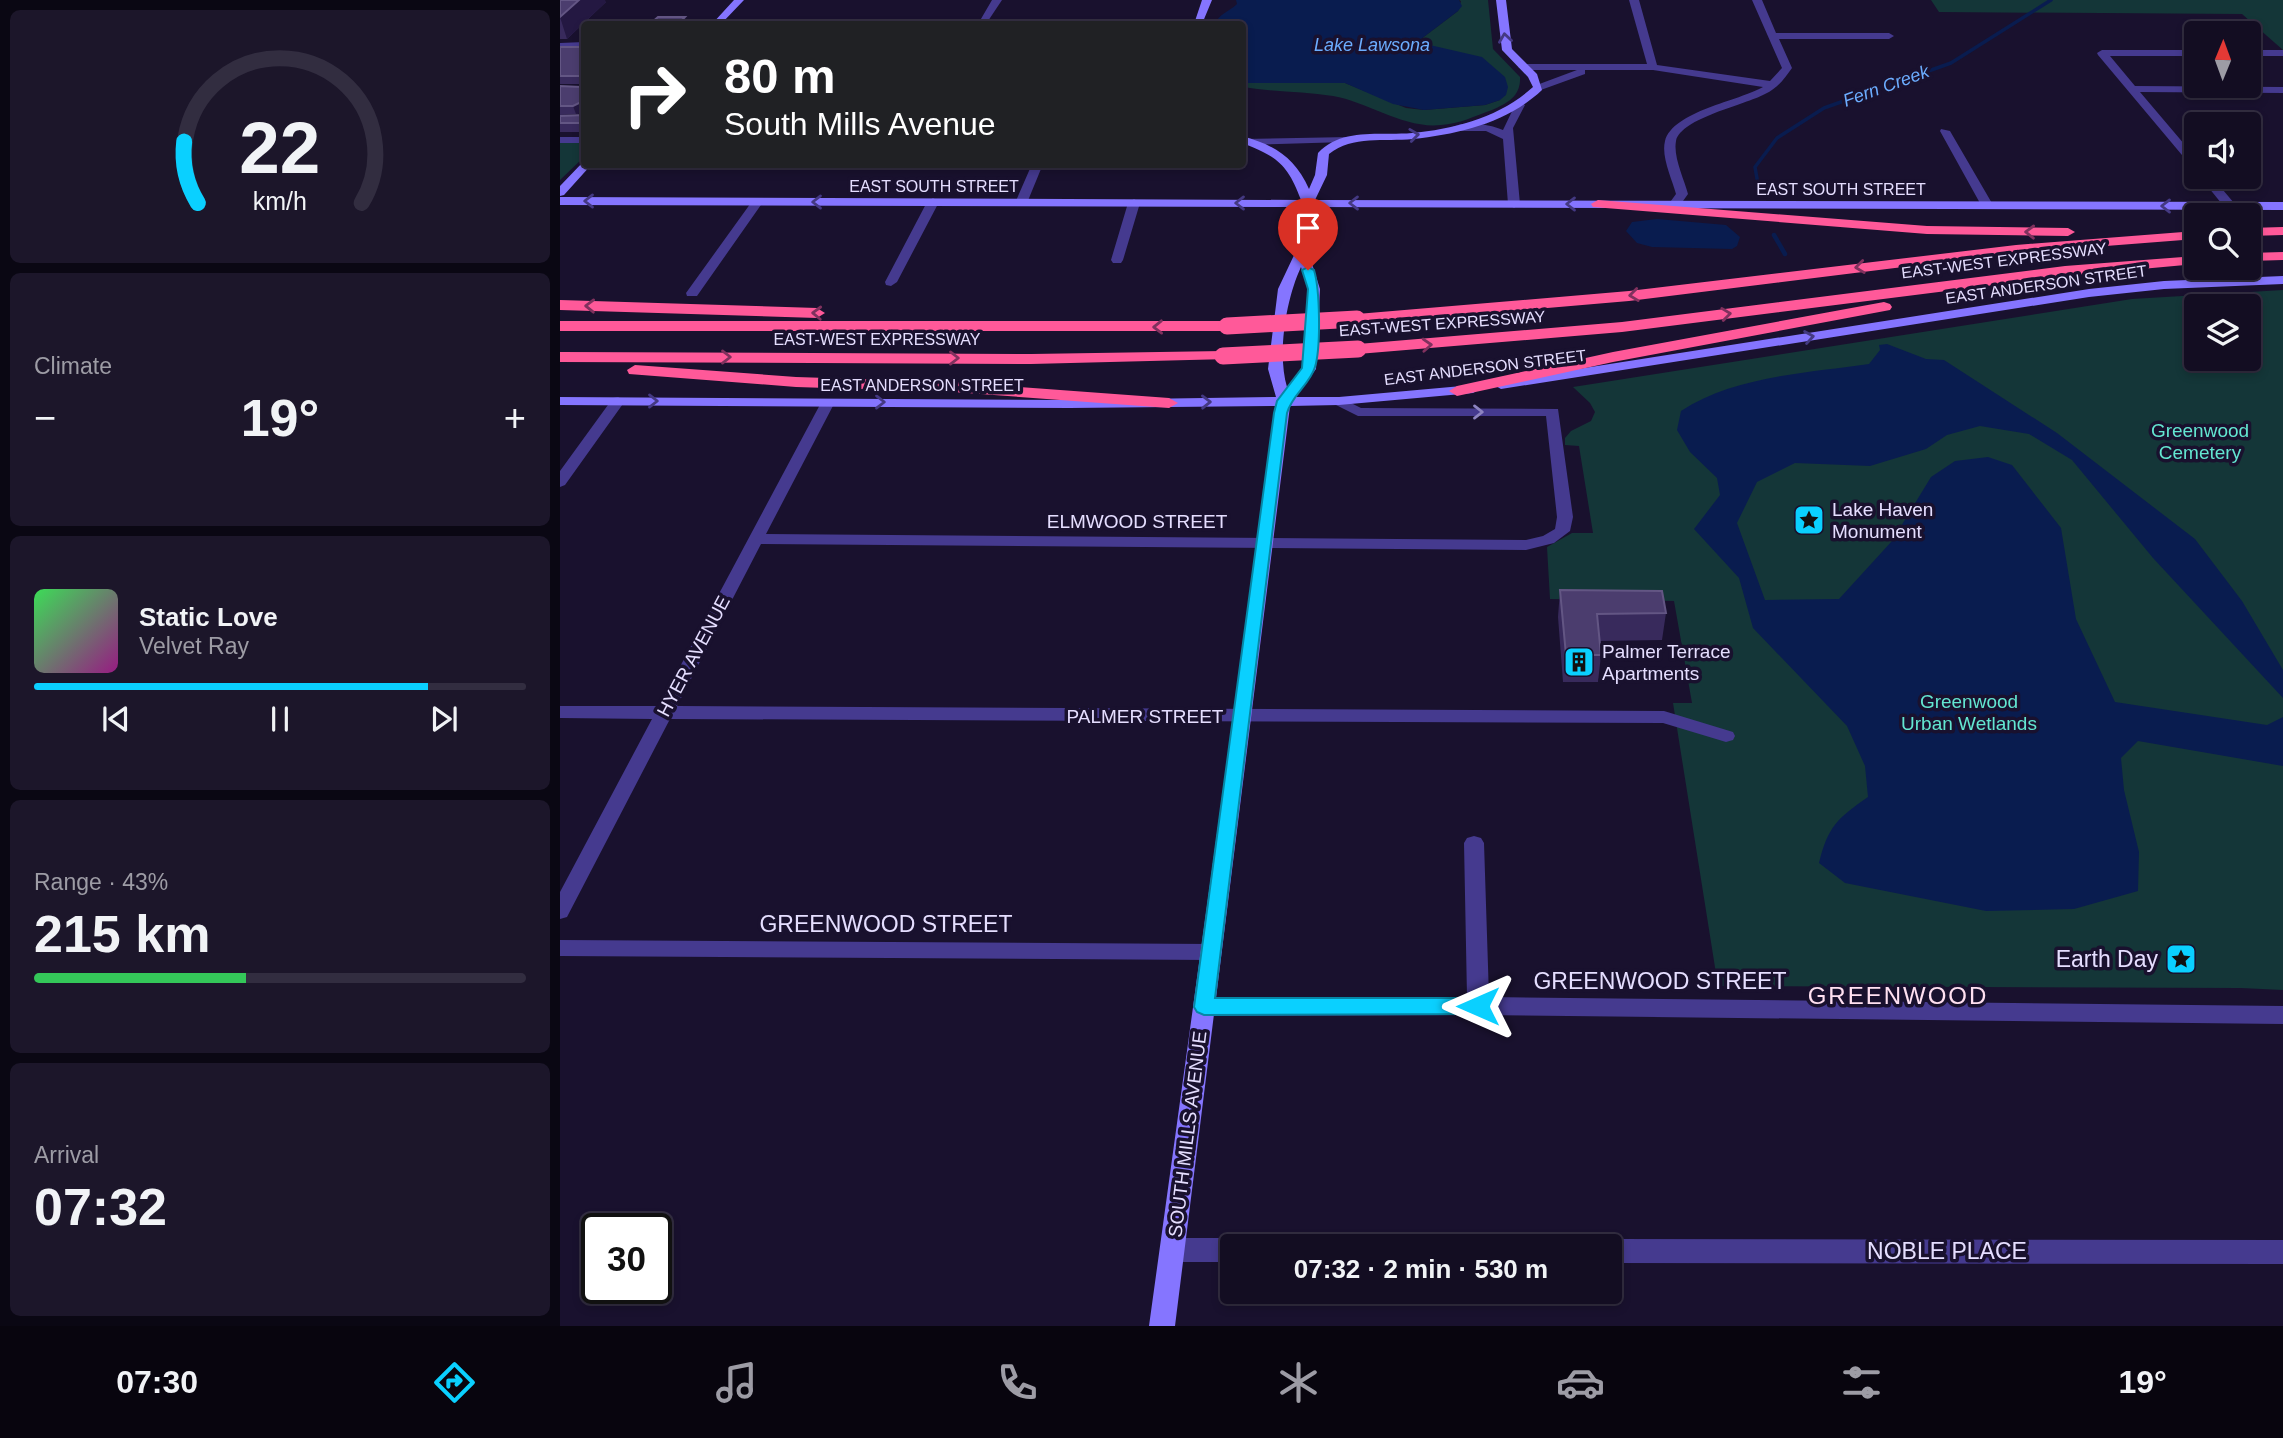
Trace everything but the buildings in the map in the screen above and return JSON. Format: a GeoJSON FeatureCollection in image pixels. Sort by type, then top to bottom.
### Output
{"type":"FeatureCollection","features":[{"type":"Feature","properties":{"kind":"highway"},"geometry":{"type":"LineString","coordinates":[[1598,204],[1927,230],[2184,235]]}},
{"type":"Feature","properties":{"kind":"highway"},"geometry":{"type":"LineString","coordinates":[[2261,232],[2283,231]]}},
{"type":"Feature","properties":{"kind":"highway","name":"EAST-WEST EXPRESSWAY"},"geometry":{"type":"LineString","coordinates":[[560,326],[1227,326],[1357,319],[1617,297],[2016,249],[2184,236]]}},
{"type":"Feature","properties":{"kind":"highway"},"geometry":{"type":"LineString","coordinates":[[2261,257],[2283,256]]}},
{"type":"Feature","properties":{"kind":"highway","name":"EAST-WEST EXPRESSWAY"},"geometry":{"type":"LineString","coordinates":[[560,356],[1044,359],[1223,356],[1358,349],[1622,327],[2064,271],[2184,261]]}},
{"type":"Feature","properties":{"kind":"highway"},"geometry":{"type":"LineString","coordinates":[[1457,391],[1613,357],[2064,271]]}},
{"type":"Feature","properties":{"kind":"highway"},"geometry":{"type":"LineString","coordinates":[[560,305],[942,318],[1056,327]]}},
{"type":"Feature","properties":{"kind":"highway"},"geometry":{"type":"LineString","coordinates":[[560,364],[796,382],[912,384],[1169,403]]}},
{"type":"Feature","properties":{"kind":"main road"},"geometry":{"type":"LineString","coordinates":[[719,21],[739,0]]}},
{"type":"Feature","properties":{"kind":"main road"},"geometry":{"type":"LineString","coordinates":[[1199,21],[1207,0]]}},
{"type":"Feature","properties":{"kind":"main road"},"geometry":{"type":"LineString","coordinates":[[1346,139],[1413,136],[1456,128],[1520,105],[1538,88],[1537,81],[1507,50],[1501,0]]}},
{"type":"Feature","properties":{"kind":"main road","name":"SOUTH MILLS AVENUE"},"geometry":{"type":"LineString","coordinates":[[1162,1326],[1284,401],[1275,369],[1284,289],[1303,251],[1308,203],[1321,176],[1324,153],[1346,139]]}},
{"type":"Feature","properties":{"kind":"main road"},"geometry":{"type":"LineString","coordinates":[[1246,141],[1272,150],[1292,165],[1308,203]]}},
{"type":"Feature","properties":{"kind":"main road"},"geometry":{"type":"LineString","coordinates":[[560,193],[582,168]]}},
{"type":"Feature","properties":{"kind":"main road","name":"EAST SOUTH STREET"},"geometry":{"type":"LineString","coordinates":[[560,201],[1400,204],[1514,199],[1674,205],[2184,206]]}},
{"type":"Feature","properties":{"kind":"main road","name":"EAST SOUTH STREET"},"geometry":{"type":"LineString","coordinates":[[2261,206],[2283,206]]}},
{"type":"Feature","properties":{"kind":"main road","name":"SOUTH MILLS AVENUE"},"geometry":{"type":"LineString","coordinates":[[1284,401],[1309,369],[1314,289],[1303,251]]}},
{"type":"Feature","properties":{"kind":"main road","name":"EAST ANDERSON STREET"},"geometry":{"type":"LineString","coordinates":[[560,401],[1339,401],[1457,391],[2089,293],[2164,285],[2283,280]]}},
{"type":"Feature","properties":{"kind":"street"},"geometry":{"type":"LineString","coordinates":[[984,21],[997,0]]}},
{"type":"Feature","properties":{"kind":"street"},"geometry":{"type":"LineString","coordinates":[[1634,0],[1653,67]]}},
{"type":"Feature","properties":{"kind":"street"},"geometry":{"type":"LineString","coordinates":[[1674,205],[1682,194],[1670,144],[1671,136],[1679,127],[1698,117],[1773,85],[1784,77],[1787,68],[1757,0]]}},
{"type":"Feature","properties":{"kind":"street"},"geometry":{"type":"LineString","coordinates":[[1773,36],[1889,36]]}},
{"type":"Feature","properties":{"kind":"street"},"geometry":{"type":"LineString","coordinates":[[560,46],[581,46]]}},
{"type":"Feature","properties":{"kind":"street"},"geometry":{"type":"LineString","coordinates":[[2184,53],[2102,52],[2184,151]]}},
{"type":"Feature","properties":{"kind":"street"},"geometry":{"type":"LineString","coordinates":[[2261,53],[2283,53]]}},
{"type":"Feature","properties":{"kind":"street"},"geometry":{"type":"LineString","coordinates":[[1523,66],[1653,67],[1773,85]]}},
{"type":"Feature","properties":{"kind":"street"},"geometry":{"type":"LineString","coordinates":[[1538,88],[1578,73],[1619,67]]}},
{"type":"Feature","properties":{"kind":"street"},"geometry":{"type":"LineString","coordinates":[[2133,89],[2283,90]]}},
{"type":"Feature","properties":{"kind":"street"},"geometry":{"type":"LineString","coordinates":[[1514,199],[1508,128],[1520,105]]}},
{"type":"Feature","properties":{"kind":"street"},"geometry":{"type":"LineString","coordinates":[[1456,128],[1488,128],[1509,137]]}},
{"type":"Feature","properties":{"kind":"street"},"geometry":{"type":"LineString","coordinates":[[1945,131],[1987,205]]}},
{"type":"Feature","properties":{"kind":"street"},"geometry":{"type":"LineString","coordinates":[[1246,141],[1346,139]]}},
{"type":"Feature","properties":{"kind":"street"},"geometry":{"type":"LineString","coordinates":[[560,140],[581,140]]}},
{"type":"Feature","properties":{"kind":"street"},"geometry":{"type":"LineString","coordinates":[[1021,202],[1036,168]]}},
{"type":"Feature","properties":{"kind":"street"},"geometry":{"type":"LineString","coordinates":[[2216,189],[2228,203]]}},
{"type":"Feature","properties":{"kind":"street"},"geometry":{"type":"LineString","coordinates":[[692,293],[757,202]]}},
{"type":"Feature","properties":{"kind":"street"},"geometry":{"type":"LineString","coordinates":[[891,282],[933,202]]}},
{"type":"Feature","properties":{"kind":"street"},"geometry":{"type":"LineString","coordinates":[[1117,260],[1134,203]]}},
{"type":"Feature","properties":{"kind":"street"},"geometry":{"type":"LineString","coordinates":[[560,482],[618,401]]}},
{"type":"Feature","properties":{"kind":"street","name":"ELMWOOD STREET"},"geometry":{"type":"LineString","coordinates":[[754,540],[1526,545],[1538,544],[1559,534],[1564,517],[1553,412],[1357,412],[1339,401]]}},
{"type":"Feature","properties":{"kind":"street","name":"HYER AVENUE"},"geometry":{"type":"LineString","coordinates":[[560,911],[828,402]]}},
{"type":"Feature","properties":{"kind":"street","name":"PALMER STREET"},"geometry":{"type":"LineString","coordinates":[[560,712],[1664,717],[1726,736]]}},
{"type":"Feature","properties":{"kind":"street"},"geometry":{"type":"LineString","coordinates":[[1474,843],[1478,1006]]}},
{"type":"Feature","properties":{"kind":"street","name":"GREENWOOD STREET"},"geometry":{"type":"LineString","coordinates":[[560,948],[1211,952]]}},
{"type":"Feature","properties":{"kind":"street","name":"GREENWOOD STREET"},"geometry":{"type":"LineString","coordinates":[[1204,1007],[1478,1006],[2283,1015]]}},
{"type":"Feature","properties":{"kind":"street"},"geometry":{"type":"LineString","coordinates":[[1172,1250],[1220,1250]]}},
{"type":"Feature","properties":{"kind":"street","name":"NOBLE PLACE"},"geometry":{"type":"LineString","coordinates":[[1622,1251],[2283,1252]]}},
{"type":"Feature","properties":{"kind":"green space"},"geometry":{"type":"Polygon","coordinates":[[[1459,0],[1488,0],[1493,49],[1520,77],[1516,94],[1492,110],[1454,123],[1427,125],[1400,119],[1333,96],[1246,87],[1246,83],[1345,83],[1406,108],[1424,110],[1485,105],[1500,100],[1430,45],[1421,43],[1421,39],[1458,11],[1459,0]]]}},
{"type":"Feature","properties":{"kind":"green space"},"geometry":{"type":"Polygon","coordinates":[[[1931,0],[2283,0],[2283,50],[2261,31],[2261,21],[2250,21],[2242,14],[1939,12],[1931,0]]]}},
{"type":"Feature","properties":{"kind":"green space"},"geometry":{"type":"Polygon","coordinates":[[[560,143],[581,143],[581,160],[560,180],[560,143]]]}},
{"type":"Feature","properties":{"kind":"green space","name":"Greenwood Urban Wetlands"},"geometry":{"type":"Polygon","coordinates":[[[2283,290],[2283,990],[1718,986],[1673,703],[1692,703],[1674,601],[1550,599],[1547,547],[1572,533],[1593,533],[1579,446],[1565,445],[1565,438],[1571,431],[1591,421],[1595,412],[1590,403],[1573,387],[2132,299],[2184,296],[2184,371],[2261,371],[2261,294],[2216,294],[2283,290]]]}},
{"type":"Feature","properties":{"kind":"water","name":"Lake Lawsona"},"geometry":{"type":"Polygon","coordinates":[[[1236,0],[1459,0],[1462,6],[1458,11],[1421,39],[1421,43],[1482,57],[1505,77],[1508,87],[1506,95],[1485,105],[1424,110],[1393,104],[1345,83],[1246,83],[1246,21],[1217,21],[1237,4],[1236,0]]]}},
{"type":"Feature","properties":{"kind":"water"},"geometry":{"type":"Polygon","coordinates":[[[1657,219],[1726,225],[1740,237],[1737,246],[1732,249],[1652,247],[1637,243],[1626,231],[1632,222],[1657,219]]]}},
{"type":"Feature","properties":{"kind":"water"},"geometry":{"type":"Polygon","coordinates":[[[1887,344],[1926,359],[1944,360],[2057,433],[2195,539],[2242,601],[2283,670],[2283,698],[2153,558],[2072,460],[2029,434],[1980,426],[1947,435],[1926,449],[1870,466],[1795,463],[1757,482],[1737,523],[1765,600],[1839,599],[1892,541],[1931,477],[1955,461],[1988,457],[2012,465],[2061,528],[2076,619],[2115,702],[2267,725],[2283,717],[2283,766],[2138,741],[2121,758],[2124,790],[2139,852],[2138,891],[2074,909],[1986,911],[1845,883],[1819,863],[1826,840],[1836,824],[1868,797],[1865,766],[1847,726],[1753,628],[1739,578],[1694,529],[1720,495],[1717,478],[1690,452],[1677,430],[1681,411],[1702,399],[1747,383],[1869,364],[1880,350],[1879,345],[1887,344]]]}},
{"type":"Feature","properties":{"kind":"waterway","name":"Fern Creek"},"geometry":{"type":"LineString","coordinates":[[1760,196],[1755,167],[1777,138],[1824,108],[1951,63],[2051,0]]}},
{"type":"Feature","properties":{"kind":"waterway","name":"Fern Creek"},"geometry":{"type":"LineString","coordinates":[[1774,235],[1785,254]]}},
{"type":"Feature","properties":{"kind":"place","name":"Lake Haven Monument"},"geometry":{"type":"Point","coordinates":[1809,520]}},
{"type":"Feature","properties":{"kind":"place","name":"Palmer Terrace Apartments"},"geometry":{"type":"Point","coordinates":[1579,662]}},
{"type":"Feature","properties":{"kind":"place","name":"Earth Day"},"geometry":{"type":"Point","coordinates":[2181,959]}},
{"type":"Feature","properties":{"kind":"district","name":"GREENWOOD"},"geometry":{"type":"Point","coordinates":[1898,996]}},
{"type":"Feature","properties":{"kind":"route"},"geometry":{"type":"LineString","coordinates":[[1308,270],[1314,289],[1309,369],[1284,401],[1280,413],[1204,1007],[1478,1006]]}},
{"type":"Feature","properties":{"kind":"park label","name":"Greenwood Cemetery"},"geometry":{"type":"Point","coordinates":[2200,441]}}]}
